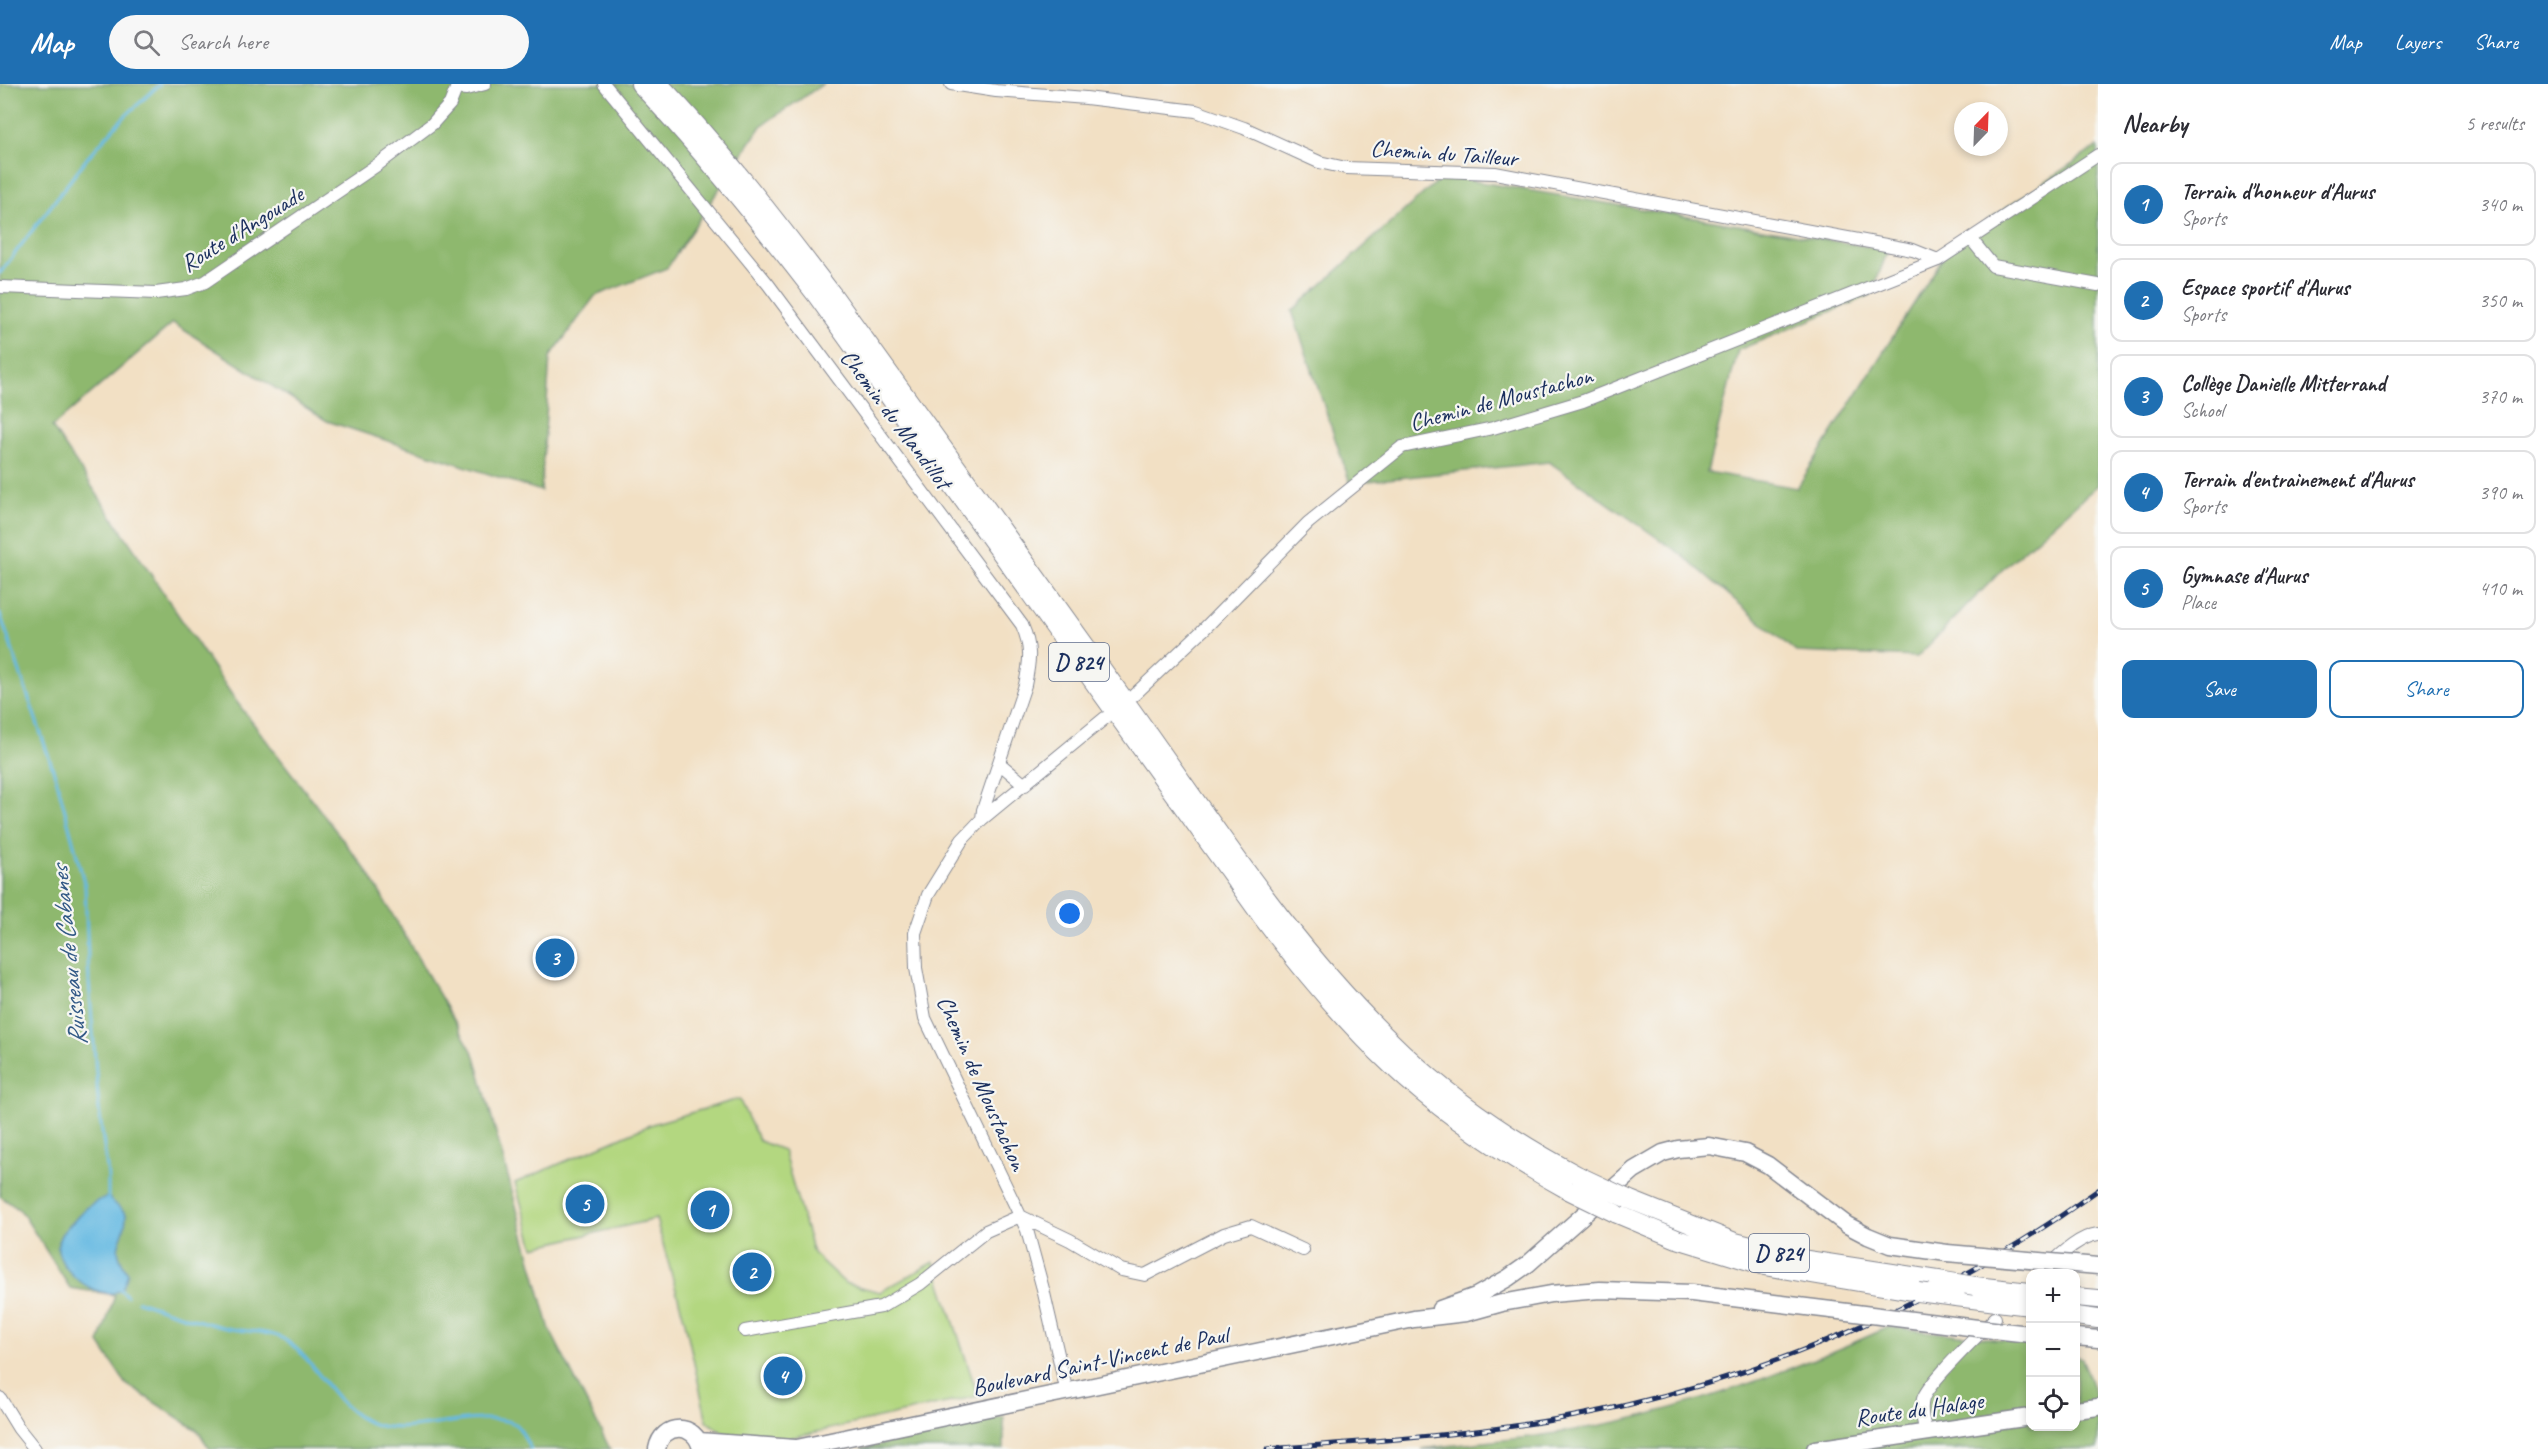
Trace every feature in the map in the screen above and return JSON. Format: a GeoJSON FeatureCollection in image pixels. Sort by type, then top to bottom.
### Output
{"type":"FeatureCollection","features":[{"type":"Feature","properties":{"kind":"highway","name":"D 824"},"geometry":{"type":"LineString","coordinates":[[640,84],[696,145],[817,296],[1262,917],[1316,986],[1361,1035],[1426,1096],[1494,1146],[1573,1183],[1628,1199],[1736,1242],[1801,1259],[1974,1286],[2026,1291]]}},
{"type":"Feature","properties":{"kind":"highway","name":"D 824"},"geometry":{"type":"LineString","coordinates":[[659,84],[692,119],[767,209],[832,294],[1243,865],[1340,989],[1401,1052],[1458,1099],[1539,1154],[1573,1183],[1615,1213],[1696,1246],[1766,1266],[1956,1297],[1996,1316],[2026,1308]]}},
{"type":"Feature","properties":{"kind":"highway"},"geometry":{"type":"LineString","coordinates":[[2084,1303],[2098,1313]]}},
{"type":"Feature","properties":{"kind":"highway"},"geometry":{"type":"LineString","coordinates":[[2084,1303],[2098,1318]]}},
{"type":"Feature","properties":{"kind":"main road"},"geometry":{"type":"LineString","coordinates":[[1414,1319],[1476,1296],[1508,1278],[1537,1256],[1634,1170],[1663,1153],[1708,1146],[1745,1153],[1768,1165],[1847,1225],[1890,1245],[1947,1253],[2098,1266]]}},
{"type":"Feature","properties":{"kind":"main road"},"geometry":{"type":"LineString","coordinates":[[1414,1319],[1466,1313],[1502,1303],[1551,1294],[1600,1290],[1692,1293],[1831,1310],[1996,1316],[2026,1331]]}},
{"type":"Feature","properties":{"kind":"main road","name":"Boulevard Saint-Vincent de Paul"},"geometry":{"type":"LineString","coordinates":[[700,1445],[794,1448],[1414,1319]]}},
{"type":"Feature","properties":{"kind":"main road"},"geometry":{"type":"LineString","coordinates":[[2080,1337],[2098,1339]]}},
{"type":"Feature","properties":{"kind":"main road"},"geometry":{"type":"LineString","coordinates":[[2080,1409],[2098,1407]]}},
{"type":"Feature","properties":{"kind":"main road","name":"Route du Halage"},"geometry":{"type":"LineString","coordinates":[[1815,1449],[2026,1418]]}},
{"type":"Feature","properties":{"kind":"main road"},"geometry":{"type":"LineString","coordinates":[[657,1449],[663,1435],[675,1428],[690,1430],[700,1445]]}},
{"type":"Feature","properties":{"kind":"street"},"geometry":{"type":"LineString","coordinates":[[458,86],[466,88],[485,84]]}},
{"type":"Feature","properties":{"kind":"street","name":"Chemin du Mandillot"},"geometry":{"type":"LineString","coordinates":[[604,84],[768,284],[1022,625],[1030,643],[1029,665],[982,819]]}},
{"type":"Feature","properties":{"kind":"street","name":"Chemin du Tailleur"},"geometry":{"type":"LineString","coordinates":[[951,84],[996,92],[1109,100],[1196,111],[1244,128],[1318,162],[1376,170],[1495,173],[1913,250],[1938,260]]}},
{"type":"Feature","properties":{"kind":"street","name":"Route d'Angouade"},"geometry":{"type":"LineString","coordinates":[[0,287],[156,293],[186,290],[205,282],[380,163],[432,124],[450,104],[458,86]]}},
{"type":"Feature","properties":{"kind":"street","name":"Chemin de Moustachon"},"geometry":{"type":"LineString","coordinates":[[1134,695],[1202,631],[1308,523],[1402,447],[1493,428],[1583,401],[1938,260],[2098,155]]}},
{"type":"Feature","properties":{"kind":"street"},"geometry":{"type":"LineString","coordinates":[[1971,239],[1993,266],[2098,285]]}},
{"type":"Feature","properties":{"kind":"street","name":"Chemin de Moustachon"},"geometry":{"type":"LineString","coordinates":[[1067,1393],[1027,1230],[925,1018],[916,968],[915,933],[928,895],[962,840],[982,819],[1105,718]]}},
{"type":"Feature","properties":{"kind":"street"},"geometry":{"type":"LineString","coordinates":[[999,763],[1024,785]]}},
{"type":"Feature","properties":{"kind":"street"},"geometry":{"type":"LineString","coordinates":[[745,1331],[881,1307],[920,1284],[986,1231],[1020,1216],[1070,1240],[1121,1270],[1145,1275],[1224,1234],[1251,1226],[1303,1250]]}},
{"type":"Feature","properties":{"kind":"street"},"geometry":{"type":"LineString","coordinates":[[2046,1269],[2068,1249],[2098,1234]]}},
{"type":"Feature","properties":{"kind":"street"},"geometry":{"type":"LineString","coordinates":[[1926,1432],[1922,1416],[1923,1399],[1931,1385],[1996,1316]]}},
{"type":"Feature","properties":{"kind":"street"},"geometry":{"type":"LineString","coordinates":[[0,1398],[19,1429],[35,1449]]}},
{"type":"Feature","properties":{"kind":"green space"},"geometry":{"type":"Polygon","coordinates":[[[0,84],[823,84],[761,126],[667,268],[595,296],[550,357],[541,491],[327,421],[173,323],[52,427],[236,701],[369,874],[475,1056],[550,1330],[610,1449],[210,1449],[197,1430],[126,1384],[99,1343],[115,1295],[70,1288],[21,1211],[0,1196],[0,84]]]}},
{"type":"Feature","properties":{"kind":"green space"},"geometry":{"type":"Polygon","coordinates":[[[2098,146],[2098,485],[2005,567],[1917,657],[1796,652],[1682,555],[1549,462],[1350,483],[1292,311],[1443,176],[1888,250],[1871,295],[1738,350],[1707,472],[1797,488],[1951,245],[2098,146]]]}},
{"type":"Feature","properties":{"kind":"green space"},"geometry":{"type":"Polygon","coordinates":[[[739,1099],[759,1141],[783,1150],[813,1253],[845,1283],[880,1292],[934,1262],[978,1396],[785,1439],[727,1435],[707,1422],[685,1322],[656,1219],[534,1247],[515,1183],[652,1124],[739,1099]]]}},
{"type":"Feature","properties":{"kind":"green space"},"geometry":{"type":"Polygon","coordinates":[[[1889,1327],[2026,1343],[2026,1431],[2080,1431],[2080,1357],[2098,1401],[2098,1449],[1422,1449],[1546,1435],[1647,1415],[1730,1390],[1811,1360],[1889,1327]]]}},
{"type":"Feature","properties":{"kind":"green space"},"geometry":{"type":"Polygon","coordinates":[[[1004,1417],[1004,1449],[861,1449],[1004,1417]]]}},
{"type":"Feature","properties":{"kind":"water"},"geometry":{"type":"Polygon","coordinates":[[[108,1197],[126,1214],[118,1248],[128,1273],[122,1288],[111,1293],[100,1292],[77,1279],[60,1258],[58,1246],[62,1233],[81,1213],[93,1203],[108,1197]]]}},
{"type":"Feature","properties":{"kind":"waterway","name":"Ruisseau de Cabanes"},"geometry":{"type":"LineString","coordinates":[[0,273],[88,157],[119,122],[160,84]]}},
{"type":"Feature","properties":{"kind":"waterway","name":"Ruisseau de Cabanes"},"geometry":{"type":"LineString","coordinates":[[0,614],[57,781],[85,886],[89,982],[99,1110],[108,1175],[108,1198]]}},
{"type":"Feature","properties":{"kind":"waterway","name":"Ruisseau de Cabanes"},"geometry":{"type":"LineString","coordinates":[[120,1289],[127,1296]]}},
{"type":"Feature","properties":{"kind":"waterway","name":"Ruisseau de Cabanes"},"geometry":{"type":"LineString","coordinates":[[138,1301],[215,1325],[280,1337],[304,1356],[345,1406],[373,1424],[402,1428],[469,1420],[500,1420],[516,1425],[531,1449]]}},
{"type":"Feature","properties":{"kind":"railway"},"geometry":{"type":"LineString","coordinates":[[1267,1449],[1403,1439],[1493,1429],[1583,1415],[1690,1388],[1752,1369],[1813,1346],[1932,1292],[1989,1261],[2098,1190]]}},
{"type":"Feature","properties":{"kind":"place","name":"Collège Danielle Mitterrand"},"geometry":{"type":"Point","coordinates":[555,958]}},
{"type":"Feature","properties":{"kind":"place","name":"Gymnase d'Aurus"},"geometry":{"type":"Point","coordinates":[585,1204]}},
{"type":"Feature","properties":{"kind":"place","name":"Terrain d'honneur d'Aurus"},"geometry":{"type":"Point","coordinates":[710,1210]}},
{"type":"Feature","properties":{"kind":"place","name":"Espace sportif d'Aurus"},"geometry":{"type":"Point","coordinates":[752,1272]}},
{"type":"Feature","properties":{"kind":"place","name":"Terrain d'entrainement d'Aurus"},"geometry":{"type":"Point","coordinates":[783,1376]}}]}
